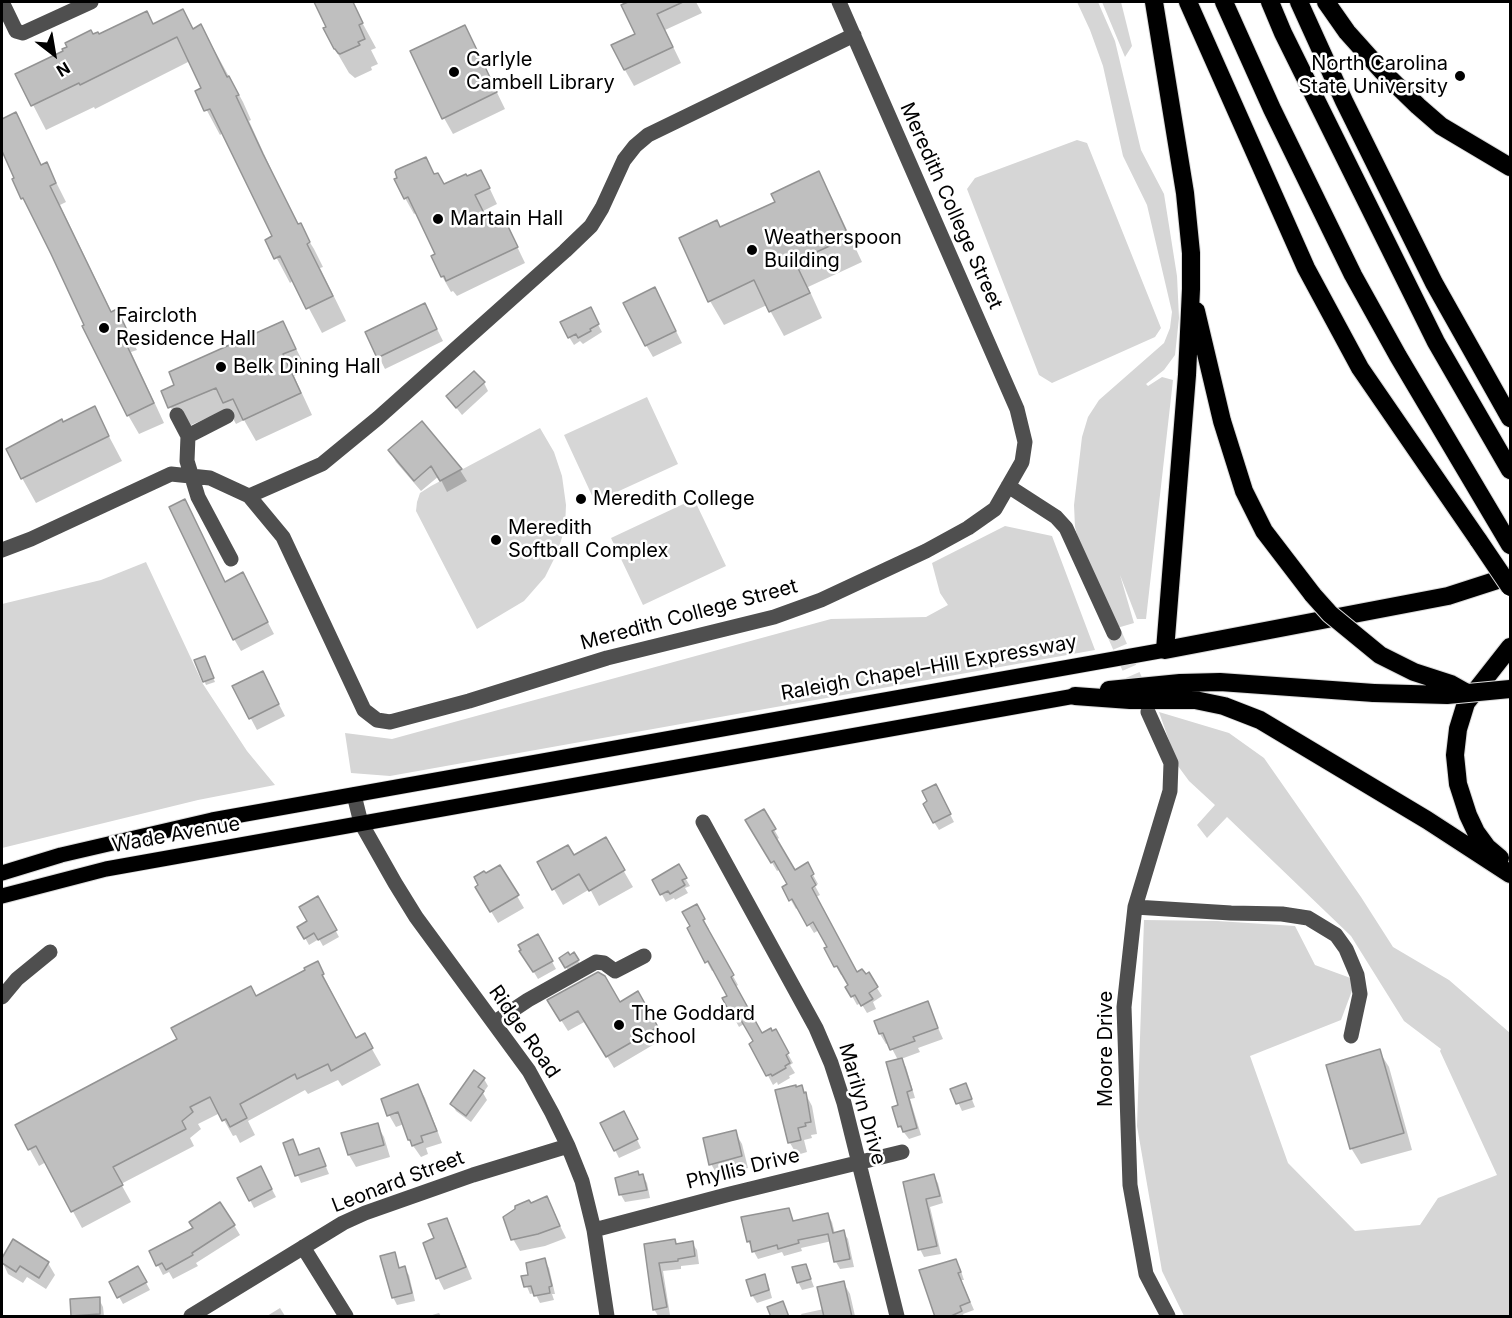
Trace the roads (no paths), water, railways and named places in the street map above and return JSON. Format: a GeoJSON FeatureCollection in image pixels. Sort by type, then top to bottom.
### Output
{"type":"FeatureCollection","features":[{"type":"Feature","properties":{"kind":"highway"},"geometry":{"type":"LineString","coordinates":[[1154,2],[1185,193],[1191,253],[1181,454],[1165,650]]}},
{"type":"Feature","properties":{"kind":"highway"},"geometry":{"type":"LineString","coordinates":[[1188,2],[1306,268],[1360,368],[1510,587]]}},
{"type":"Feature","properties":{"kind":"highway"},"geometry":{"type":"LineString","coordinates":[[1224,2],[1272,109],[1353,275],[1398,356],[1506,538]]}},
{"type":"Feature","properties":{"kind":"highway"},"geometry":{"type":"LineString","coordinates":[[1270,2],[1283,33],[1436,342],[1510,470]]}},
{"type":"Feature","properties":{"kind":"highway"},"geometry":{"type":"LineString","coordinates":[[1299,2],[1344,101],[1434,283],[1510,418]]}},
{"type":"Feature","properties":{"kind":"highway"},"geometry":{"type":"LineString","coordinates":[[1326,2],[1347,32],[1418,106],[1441,126],[1510,167]]}},
{"type":"Feature","properties":{"kind":"highway"},"geometry":{"type":"LineString","coordinates":[[1191,289],[1222,422],[1244,491],[1264,531],[1330,614],[1380,655],[1413,672],[1451,684],[1467,693]]}},
{"type":"Feature","properties":{"kind":"highway","name":"Raleigh Chapel–Hill Expressway"},"geometry":{"type":"LineString","coordinates":[[1165,650],[1448,596],[1510,576]]}},
{"type":"Feature","properties":{"kind":"highway"},"geometry":{"type":"LineString","coordinates":[[1510,647],[1466,703],[1458,729],[1455,755],[1458,783],[1476,832],[1487,847],[1510,868]]}},
{"type":"Feature","properties":{"kind":"highway"},"geometry":{"type":"LineString","coordinates":[[1075,696],[1180,682],[1220,682],[1374,693],[1447,695],[1510,689]]}},
{"type":"Feature","properties":{"kind":"highway"},"geometry":{"type":"LineString","coordinates":[[1075,696],[1130,700],[1195,700],[1224,706],[1260,720],[1427,820],[1510,874]]}},
{"type":"Feature","properties":{"kind":"main road","name":"Raleigh Chapel–Hill Expressway"},"geometry":{"type":"LineString","coordinates":[[354,795],[1165,650]]}},
{"type":"Feature","properties":{"kind":"main road"},"geometry":{"type":"LineString","coordinates":[[360,823],[1075,696]]}},
{"type":"Feature","properties":{"kind":"main road","name":"Wade Avenue"},"geometry":{"type":"LineString","coordinates":[[2,873],[61,855],[161,831],[354,795]]}},
{"type":"Feature","properties":{"kind":"main road","name":"Wade Avenue"},"geometry":{"type":"LineString","coordinates":[[2,896],[106,869],[360,823]]}},
{"type":"Feature","properties":{"kind":"street"},"geometry":{"type":"LineString","coordinates":[[2,2],[15,31],[23,33],[91,2]]}},
{"type":"Feature","properties":{"kind":"street","name":"Meredith College Street"},"geometry":{"type":"LineString","coordinates":[[2,550],[31,539],[171,474],[210,478],[249,496],[283,537],[364,710],[377,720],[390,722],[469,701],[606,658],[774,616],[821,600],[926,551],[968,528],[995,508],[1022,462],[1025,442],[1017,409],[839,2]]}},
{"type":"Feature","properties":{"kind":"street"},"geometry":{"type":"LineString","coordinates":[[249,496],[322,464],[378,418],[564,252],[591,226],[602,208],[624,159],[648,135],[854,36]]}},
{"type":"Feature","properties":{"kind":"street"},"geometry":{"type":"LineString","coordinates":[[177,414],[188,436],[187,461],[198,497],[231,560]]}},
{"type":"Feature","properties":{"kind":"street"},"geometry":{"type":"LineString","coordinates":[[188,436],[227,416]]}},
{"type":"Feature","properties":{"kind":"street"},"geometry":{"type":"LineString","coordinates":[[1008,486],[1056,517],[1066,528],[1114,633]]}},
{"type":"Feature","properties":{"kind":"street","name":"Moore Drive"},"geometry":{"type":"LineString","coordinates":[[1148,712],[1171,763],[1170,791],[1135,908],[1124,1007],[1130,1185],[1146,1274],[1168,1317]]}},
{"type":"Feature","properties":{"kind":"street","name":"Ridge Road"},"geometry":{"type":"LineString","coordinates":[[354,795],[360,823],[416,917],[529,1071],[568,1146],[582,1181],[594,1230],[607,1317]]}},
{"type":"Feature","properties":{"kind":"street","name":"Marilyn Drive"},"geometry":{"type":"LineString","coordinates":[[703,822],[816,1028],[844,1102],[897,1317]]}},
{"type":"Feature","properties":{"kind":"street"},"geometry":{"type":"LineString","coordinates":[[1135,908],[1282,914],[1308,918],[1336,935],[1346,949],[1357,975],[1360,994],[1351,1036]]}},
{"type":"Feature","properties":{"kind":"street"},"geometry":{"type":"LineString","coordinates":[[2,997],[17,979],[50,952]]}},
{"type":"Feature","properties":{"kind":"street"},"geometry":{"type":"LineString","coordinates":[[495,1023],[528,1000],[596,962],[604,963],[615,971],[644,956]]}},
{"type":"Feature","properties":{"kind":"street","name":"Leonard Street"},"geometry":{"type":"LineString","coordinates":[[191,1317],[342,1223],[473,1175],[568,1146]]}},
{"type":"Feature","properties":{"kind":"street","name":"Phyllis Drive"},"geometry":{"type":"LineString","coordinates":[[594,1230],[902,1152]]}},
{"type":"Feature","properties":{"kind":"street"},"geometry":{"type":"LineString","coordinates":[[303,1247],[346,1317]]}},
{"type":"Feature","properties":{"kind":"tunnel"},"geometry":{"type":"LineString","coordinates":[[1114,633],[1142,696]]}},
{"type":"Feature","properties":{"kind":"place","name":"Carlyle Cambell Library"},"geometry":{"type":"Point","coordinates":[454,72]}},
{"type":"Feature","properties":{"kind":"place","name":"North Carolina State University"},"geometry":{"type":"Point","coordinates":[1460,76]}},
{"type":"Feature","properties":{"kind":"place","name":"Martain Hall"},"geometry":{"type":"Point","coordinates":[438,219]}},
{"type":"Feature","properties":{"kind":"place","name":"Weatherspoon Building"},"geometry":{"type":"Point","coordinates":[752,250]}},
{"type":"Feature","properties":{"kind":"place","name":"Faircloth Residence Hall"},"geometry":{"type":"Point","coordinates":[104,328]}},
{"type":"Feature","properties":{"kind":"place","name":"Belk Dining Hall"},"geometry":{"type":"Point","coordinates":[221,367]}},
{"type":"Feature","properties":{"kind":"place","name":"Meredith College"},"geometry":{"type":"Point","coordinates":[581,499]}},
{"type":"Feature","properties":{"kind":"place","name":"Meredith Softball Complex"},"geometry":{"type":"Point","coordinates":[496,540]}},
{"type":"Feature","properties":{"kind":"place","name":"The Goddard School"},"geometry":{"type":"Point","coordinates":[619,1025]}}]}
